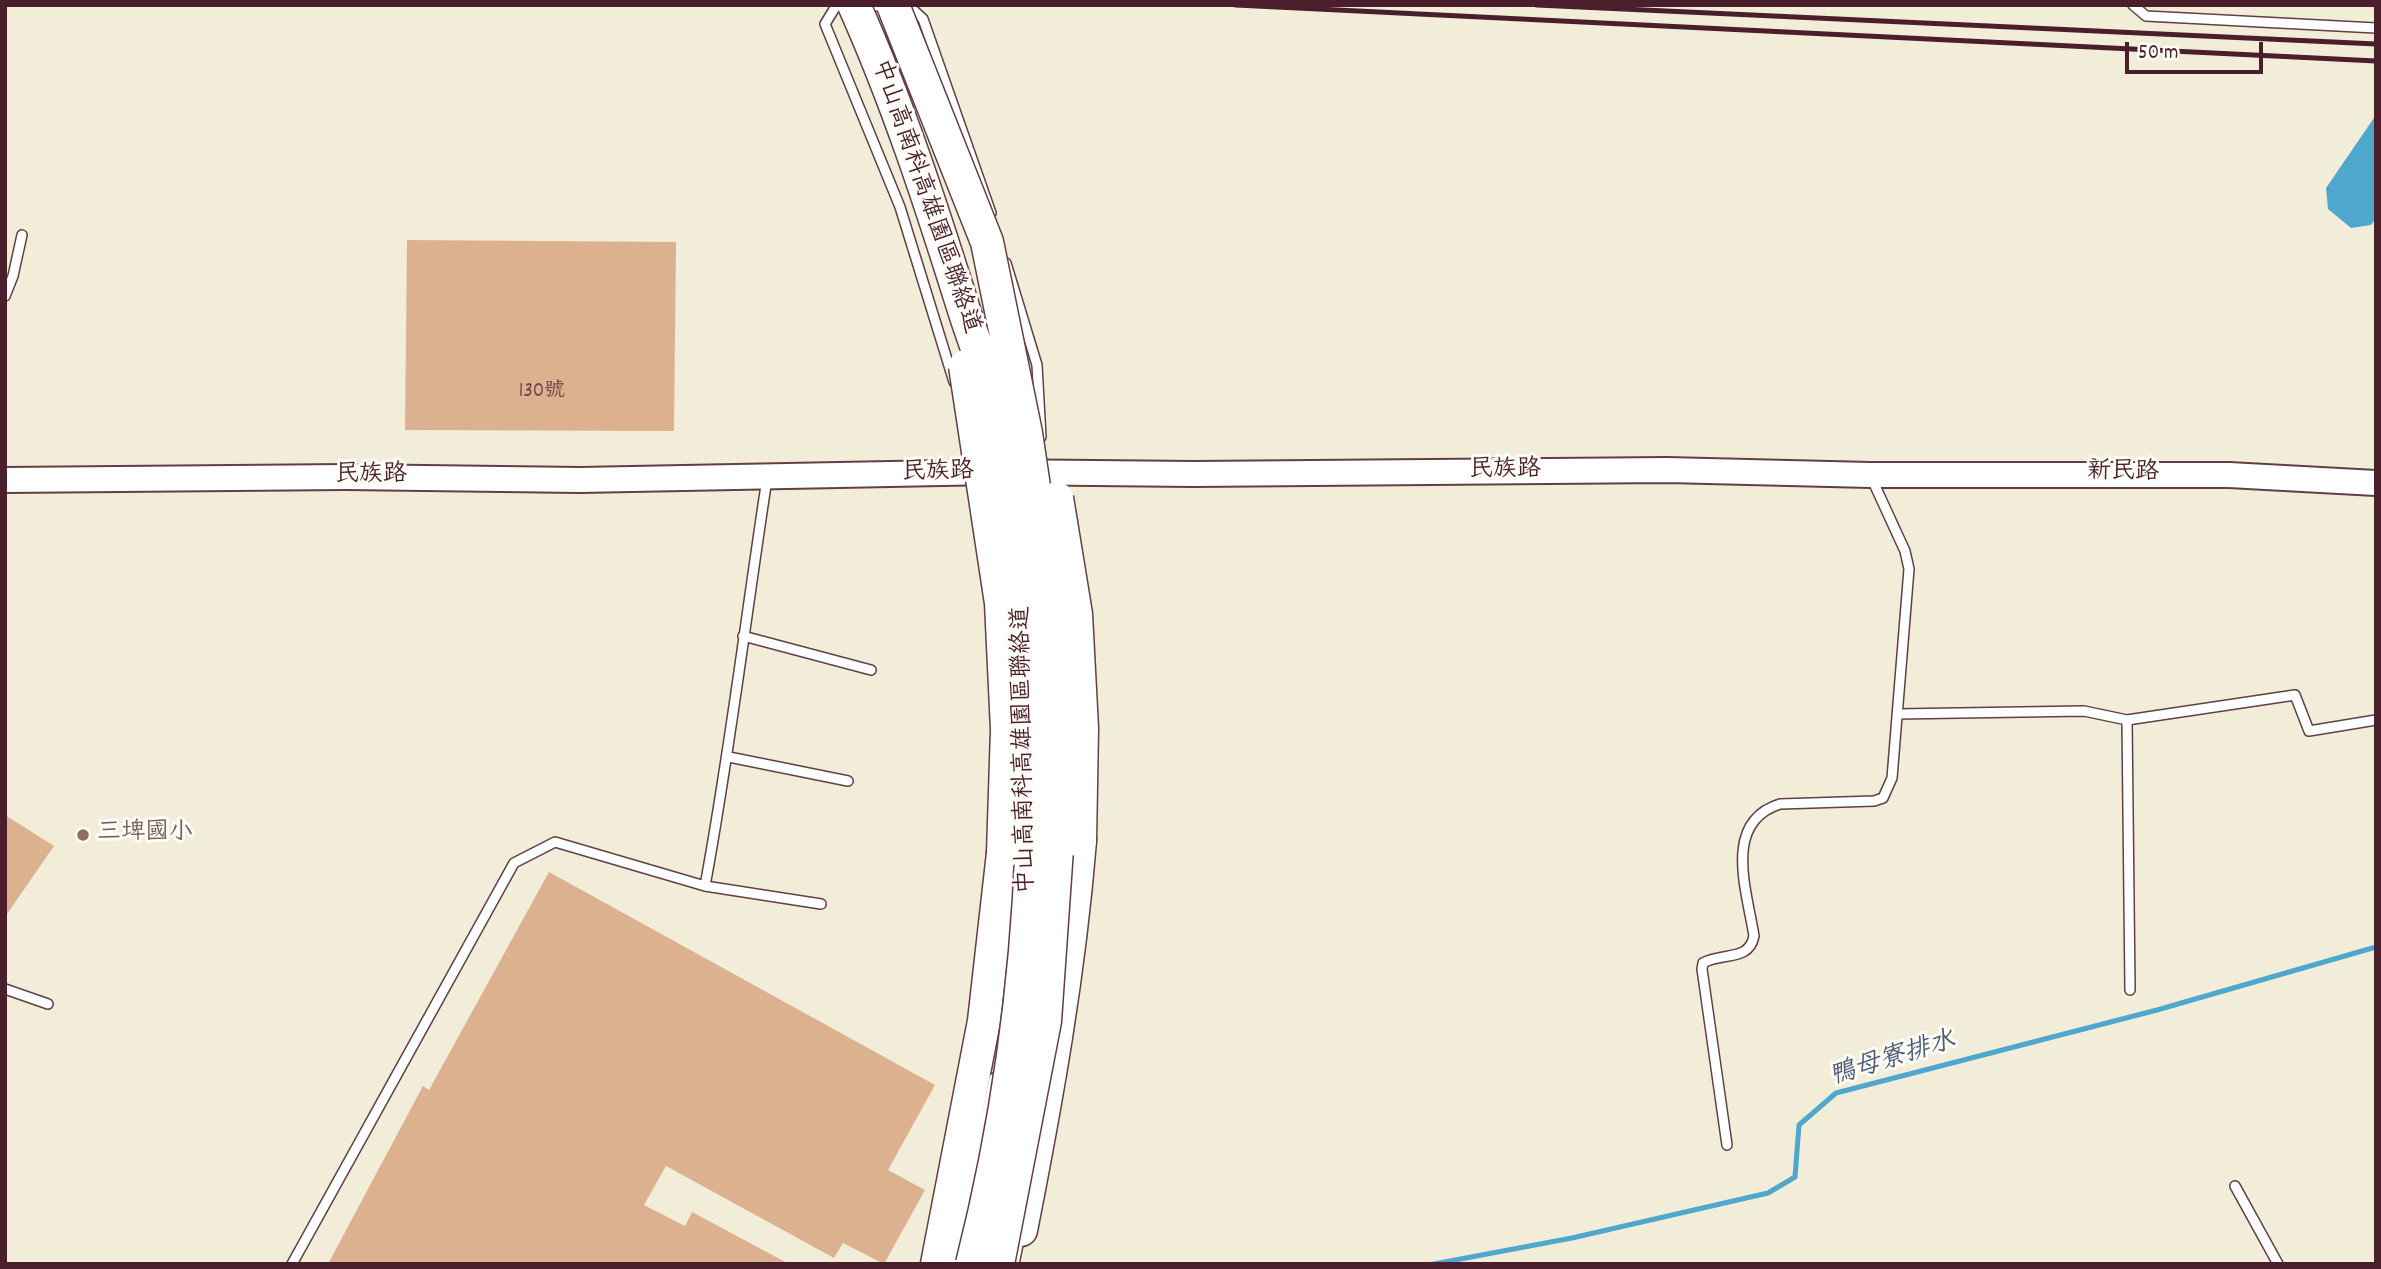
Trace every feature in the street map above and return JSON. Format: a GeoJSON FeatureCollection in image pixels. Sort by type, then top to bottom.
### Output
{"type":"FeatureCollection","features":[{"type":"Feature","properties":{"kind":"highway","name":"中山高南科高雄園區聯絡道"},"geometry":{"type":"LineString","coordinates":[[854,5],[871,42],[946,250],[1000,425],[1028,633],[1032,846],[1024,975],[1010,1085],[972,1264]]}},
{"type":"Feature","properties":{"kind":"highway","name":"中山高南科高雄園區聯絡道"},"geometry":{"type":"LineString","coordinates":[[893,5],[994,237],[1054,621],[1058,849],[1045,1021],[998,1264]]}},
{"type":"Feature","properties":{"kind":"highway"},"geometry":{"type":"LineString","coordinates":[[994,237],[1045,416],[1076,614],[1082,728],[1080,841],[1069,966],[1021,1230]]}},
{"type":"Feature","properties":{"kind":"highway"},"geometry":{"type":"LineString","coordinates":[[937,1264],[984,1021],[1003,853],[1007,730],[1001,603],[946,250]]}},
{"type":"Feature","properties":{"kind":"street","name":"民族路"},"geometry":{"type":"LineString","coordinates":[[5,480],[995,479],[1043,466],[1667,470],[1870,475]]}},
{"type":"Feature","properties":{"kind":"street","name":"新民路"},"geometry":{"type":"LineString","coordinates":[[1870,475],[2228,475],[2376,483]]}},
{"type":"Feature","properties":{"kind":"lane"},"geometry":{"type":"LineString","coordinates":[[2133,5],[2146,16],[2376,29]]}},
{"type":"Feature","properties":{"kind":"lane"},"geometry":{"type":"LineString","coordinates":[[995,479],[951,376],[900,206],[825,24],[836,6],[909,6],[923,19],[1037,365],[1042,446]]}},
{"type":"Feature","properties":{"kind":"lane"},"geometry":{"type":"LineString","coordinates":[[5,296],[13,276],[22,235]]}},
{"type":"Feature","properties":{"kind":"lane"},"geometry":{"type":"LineString","coordinates":[[1014,1264],[1021,1230],[1025,1154],[1050,989],[1067,824],[1063,656],[1043,466]]}},
{"type":"Feature","properties":{"kind":"lane"},"geometry":{"type":"LineString","coordinates":[[1727,1145],[1702,970],[1703,963],[1711,958],[1744,954],[1752,946],[1754,936],[1742,856],[1743,838],[1752,820],[1765,808],[1780,804],[1874,802],[1883,798],[1892,778],[1909,569],[1905,551],[1870,475]]}},
{"type":"Feature","properties":{"kind":"lane"},"geometry":{"type":"LineString","coordinates":[[705,886],[729,757],[743,636],[768,478]]}},
{"type":"Feature","properties":{"kind":"lane"},"geometry":{"type":"LineString","coordinates":[[743,636],[872,670]]}},
{"type":"Feature","properties":{"kind":"lane"},"geometry":{"type":"LineString","coordinates":[[1015,657],[1017,749]]}},
{"type":"Feature","properties":{"kind":"lane"},"geometry":{"type":"LineString","coordinates":[[1897,714],[2084,711],[2127,720],[2295,695],[2309,731],[2376,720]]}},
{"type":"Feature","properties":{"kind":"lane"},"geometry":{"type":"LineString","coordinates":[[2127,720],[2130,990]]}},
{"type":"Feature","properties":{"kind":"lane"},"geometry":{"type":"LineString","coordinates":[[729,757],[848,781]]}},
{"type":"Feature","properties":{"kind":"lane"},"geometry":{"type":"LineString","coordinates":[[292,1264],[514,863],[555,842],[705,886],[821,904]]}},
{"type":"Feature","properties":{"kind":"lane"},"geometry":{"type":"LineString","coordinates":[[5,989],[48,1004]]}},
{"type":"Feature","properties":{"kind":"lane"},"geometry":{"type":"LineString","coordinates":[[954,1264],[996,1062]]}},
{"type":"Feature","properties":{"kind":"lane"},"geometry":{"type":"LineString","coordinates":[[2235,1186],[2278,1264]]}},
{"type":"Feature","properties":{"kind":"water"},"geometry":{"type":"Polygon","coordinates":[[[2376,115],[2376,219],[2371,225],[2351,228],[2328,209],[2326,188],[2376,115]]]}},
{"type":"Feature","properties":{"kind":"building"},"geometry":{"type":"Polygon","coordinates":[[[407,240],[676,242],[674,431],[405,430],[407,240]]]}},
{"type":"Feature","properties":{"kind":"building"},"geometry":{"type":"Polygon","coordinates":[[[5,815],[54,846],[5,917],[5,815]]]}},
{"type":"Feature","properties":{"kind":"building"},"geometry":{"type":"Polygon","coordinates":[[[549,872],[935,1085],[888,1170],[925,1190],[884,1264],[843,1243],[834,1258],[666,1166],[644,1205],[685,1226],[692,1212],[789,1264],[328,1264],[423,1086],[429,1090],[549,872]]]}},
{"type":"Feature","properties":{"kind":"waterway","name":"鴨母寮排水"},"geometry":{"type":"LineString","coordinates":[[1434,1264],[1572,1238],[1768,1193],[1795,1177],[1799,1125],[1836,1093],[2157,1010],[2376,947]]}},
{"type":"Feature","properties":{"kind":"railway"},"geometry":{"type":"LineString","coordinates":[[1236,5],[2376,61]]}},
{"type":"Feature","properties":{"kind":"railway"},"geometry":{"type":"LineString","coordinates":[[1537,5],[2376,44]]}},
{"type":"Feature","properties":{"kind":"place","name":"三埤國小"},"geometry":{"type":"Point","coordinates":[83,835]}}]}
